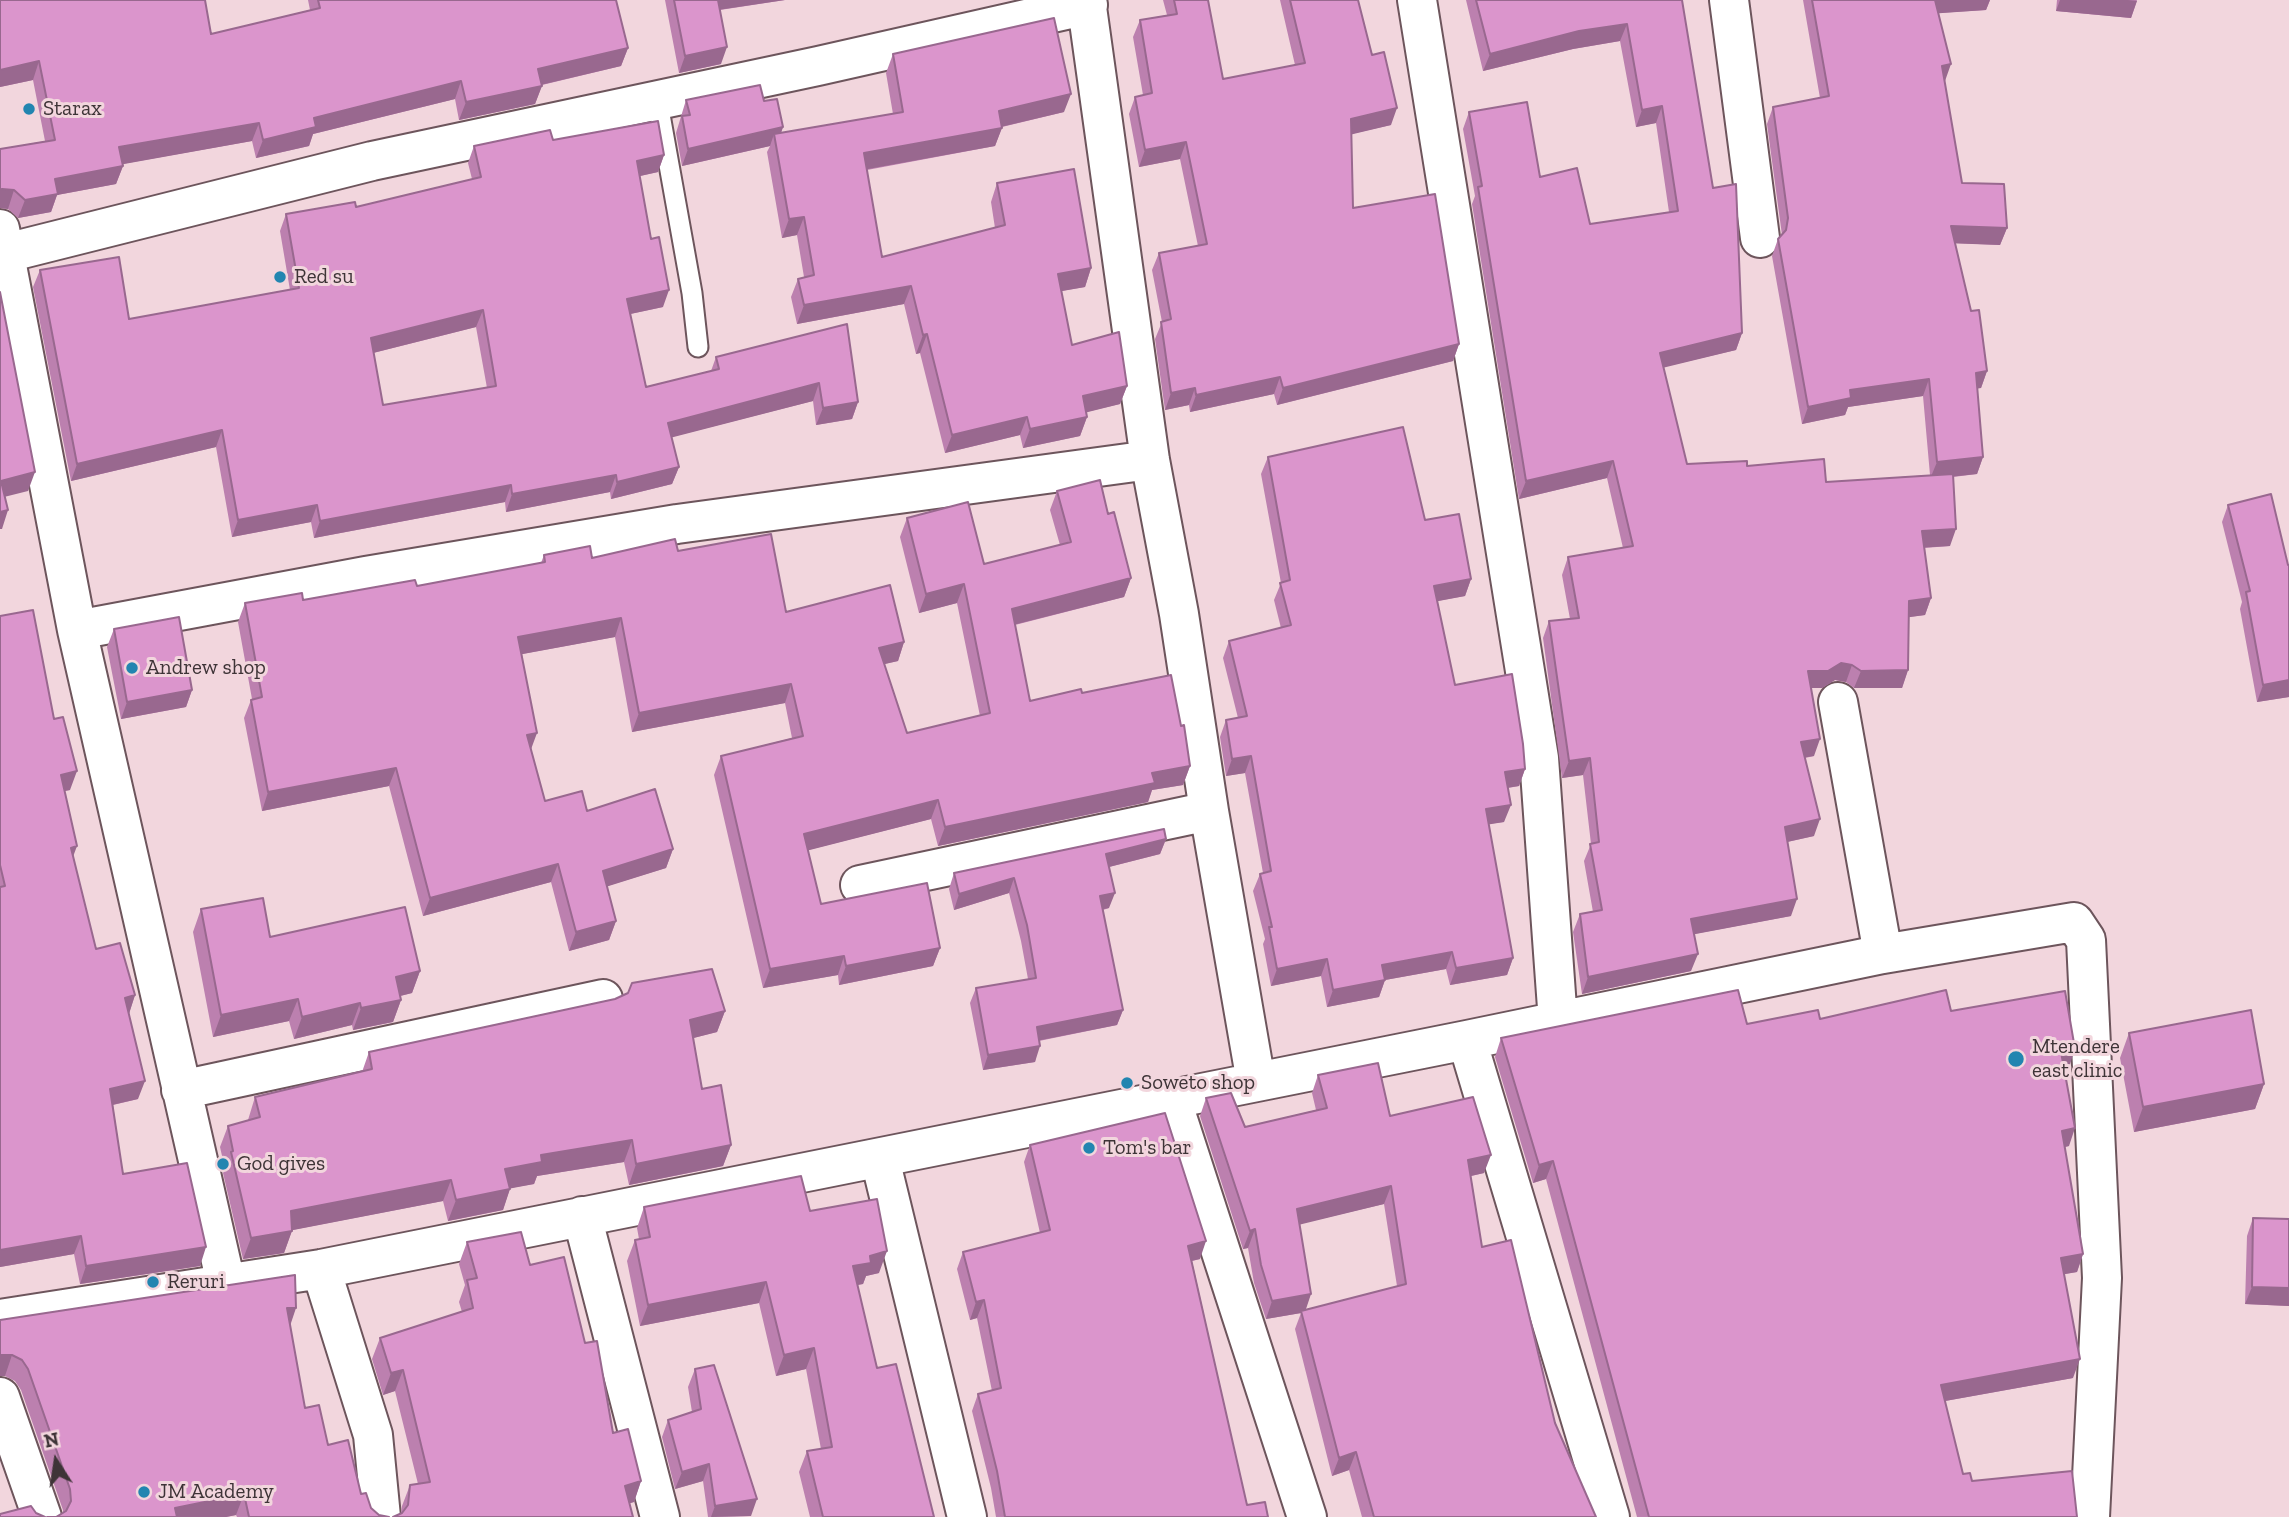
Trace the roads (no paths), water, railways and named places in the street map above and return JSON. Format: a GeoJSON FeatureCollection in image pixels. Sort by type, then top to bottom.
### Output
{"type":"FeatureCollection","features":[{"type":"Feature","properties":{"kind":"street"},"geometry":{"type":"LineString","coordinates":[[1417,0],[1539,758],[1559,1022]]}},
{"type":"Feature","properties":{"kind":"street"},"geometry":{"type":"LineString","coordinates":[[1729,0],[1760,238]]}},
{"type":"Feature","properties":{"kind":"street"},"geometry":{"type":"LineString","coordinates":[[226,1283],[77,630],[3,241],[657,98],[818,66],[1087,3],[1150,460],[1179,614],[1209,811],[1256,1082]]}},
{"type":"Feature","properties":{"kind":"street"},"geometry":{"type":"LineString","coordinates":[[77,630],[366,576],[677,524],[1150,460]]}},
{"type":"Feature","properties":{"kind":"street"},"geometry":{"type":"LineString","coordinates":[[1838,702],[1884,954]]}},
{"type":"Feature","properties":{"kind":"street"},"geometry":{"type":"LineString","coordinates":[[860,885],[1209,811]]}},
{"type":"Feature","properties":{"kind":"street"},"geometry":{"type":"LineString","coordinates":[[0,1319],[321,1269],[1559,1022],[1884,954],[2074,922],[2085,940],[2102,1278],[2090,1517]]}},
{"type":"Feature","properties":{"kind":"street"},"geometry":{"type":"LineString","coordinates":[[181,1090],[603,999]]}},
{"type":"Feature","properties":{"kind":"street"},"geometry":{"type":"LineString","coordinates":[[1467,1040],[1610,1517]]}},
{"type":"Feature","properties":{"kind":"street"},"geometry":{"type":"LineString","coordinates":[[1171,1098],[1307,1517]]}},
{"type":"Feature","properties":{"kind":"street"},"geometry":{"type":"LineString","coordinates":[[880,1158],[967,1517]]}},
{"type":"Feature","properties":{"kind":"street"},"geometry":{"type":"LineString","coordinates":[[582,1216],[660,1517]]}},
{"type":"Feature","properties":{"kind":"street"},"geometry":{"type":"LineString","coordinates":[[321,1269],[373,1435],[381,1517]]}},
{"type":"Feature","properties":{"kind":"street"},"geometry":{"type":"LineString","coordinates":[[0,1397],[42,1517]]}},
{"type":"Feature","properties":{"kind":"lane"},"geometry":{"type":"LineString","coordinates":[[657,98],[692,293],[698,346]]}},
{"type":"Feature","properties":{"kind":"place","name":"Starax"},"geometry":{"type":"Point","coordinates":[29,109]}},
{"type":"Feature","properties":{"kind":"place","name":"Red su"},"geometry":{"type":"Point","coordinates":[280,277]}},
{"type":"Feature","properties":{"kind":"place","name":"Andrew shop"},"geometry":{"type":"Point","coordinates":[132,668]}},
{"type":"Feature","properties":{"kind":"place","name":"Mtendere east clinic"},"geometry":{"type":"Point","coordinates":[2016,1059]}},
{"type":"Feature","properties":{"kind":"place","name":"Soweto shop"},"geometry":{"type":"Point","coordinates":[1127,1083]}},
{"type":"Feature","properties":{"kind":"place","name":"Tom's bar"},"geometry":{"type":"Point","coordinates":[1089,1148]}},
{"type":"Feature","properties":{"kind":"place","name":"God gives"},"geometry":{"type":"Point","coordinates":[223,1164]}},
{"type":"Feature","properties":{"kind":"place","name":"Reruri"},"geometry":{"type":"Point","coordinates":[153,1282]}},
{"type":"Feature","properties":{"kind":"place","name":"JM Academy"},"geometry":{"type":"Point","coordinates":[144,1492]}}]}
